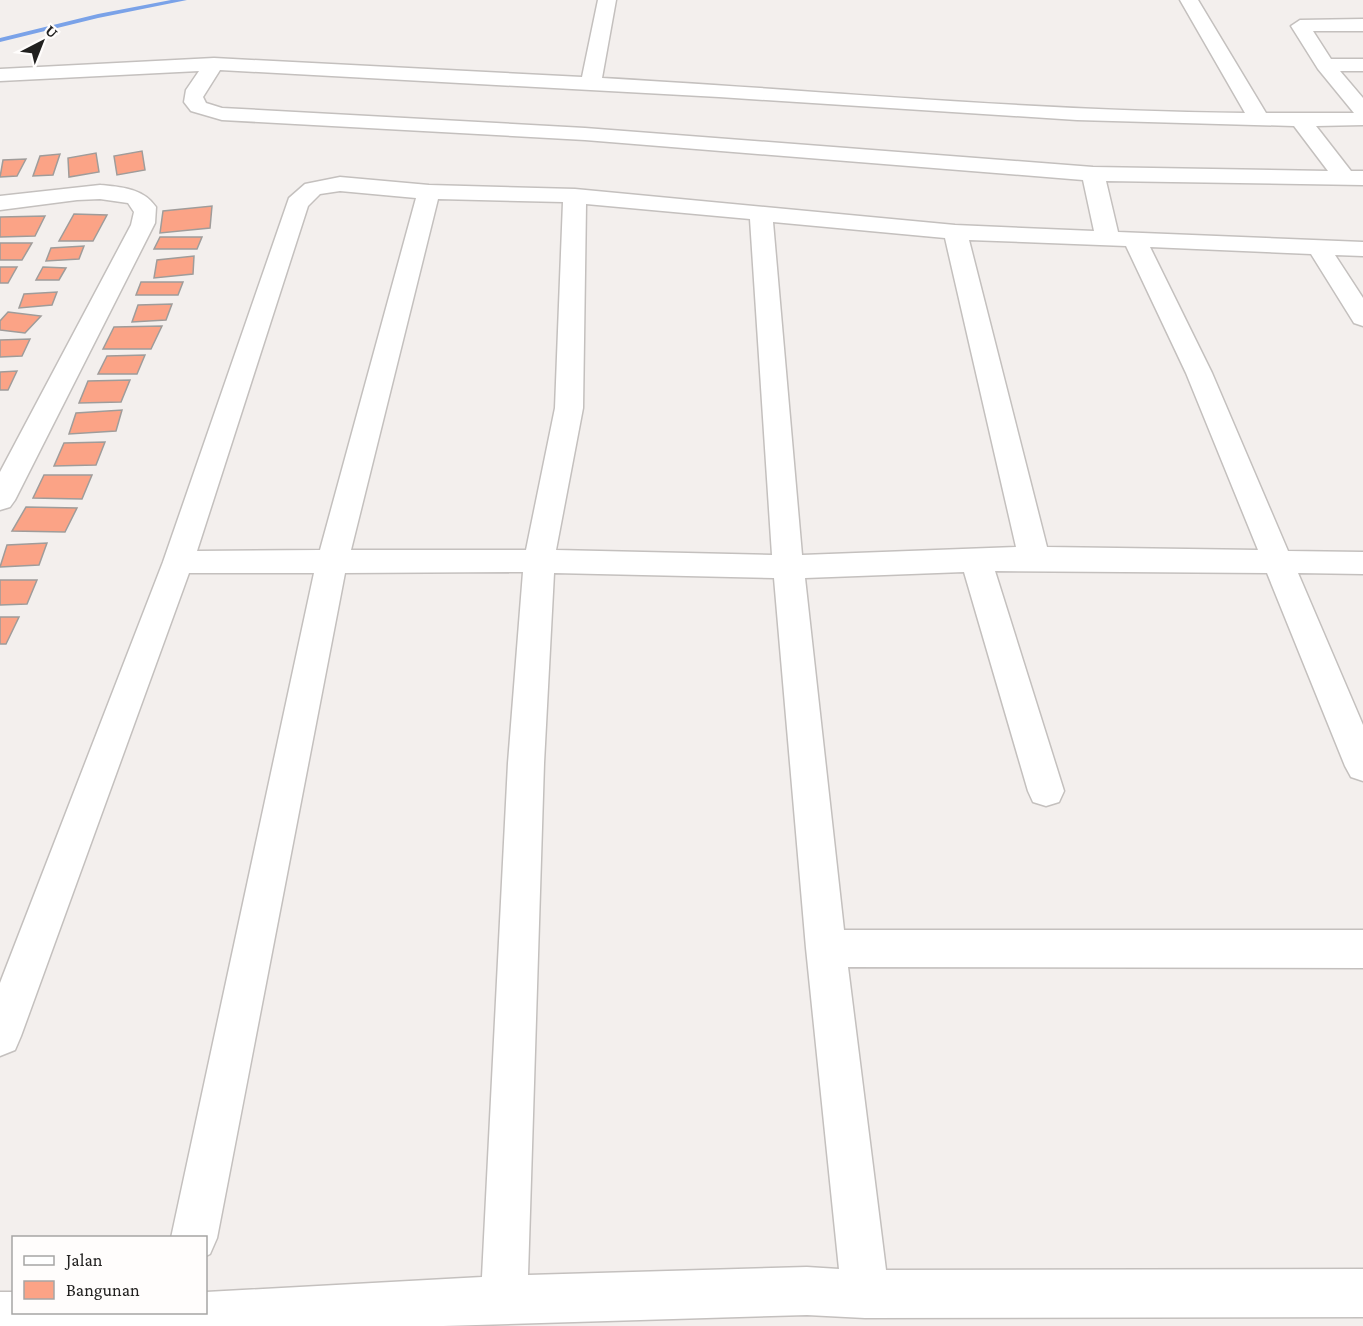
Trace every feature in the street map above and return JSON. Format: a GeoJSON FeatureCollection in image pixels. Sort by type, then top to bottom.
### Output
{"type":"FeatureCollection","features":[{"type":"Feature","properties":{"kind":"street"},"geometry":{"type":"LineString","coordinates":[[585,134],[592,108],[607,0]]}},
{"type":"Feature","properties":{"kind":"street"},"geometry":{"type":"LineString","coordinates":[[1189,0],[1259,120]]}},
{"type":"Feature","properties":{"kind":"street"},"geometry":{"type":"LineString","coordinates":[[1360,18],[1300,27],[1325,65],[1363,111]]}},
{"type":"Feature","properties":{"kind":"street"},"geometry":{"type":"LineString","coordinates":[[214,64],[192,97],[193,104],[198,109],[222,114],[585,134],[1093,174],[1354,178]]}},
{"type":"Feature","properties":{"kind":"street"},"geometry":{"type":"LineString","coordinates":[[0,75],[214,64],[595,82],[1091,115],[1259,120],[1363,119]]}},
{"type":"Feature","properties":{"kind":"street"},"geometry":{"type":"LineString","coordinates":[[1325,65],[1363,65]]}},
{"type":"Feature","properties":{"kind":"street"},"geometry":{"type":"LineString","coordinates":[[1300,120],[1354,178]]}},
{"type":"Feature","properties":{"kind":"street"},"geometry":{"type":"LineString","coordinates":[[1093,174],[1108,240]]}},
{"type":"Feature","properties":{"kind":"street"},"geometry":{"type":"LineString","coordinates":[[0,1036],[178,562],[297,203],[313,189],[326,185],[429,192],[575,196],[955,232],[1363,249]]}},
{"type":"Feature","properties":{"kind":"street"},"geometry":{"type":"LineString","coordinates":[[0,203],[102,192],[137,199],[144,206],[146,214],[143,225],[0,500]]}},
{"type":"Feature","properties":{"kind":"street"},"geometry":{"type":"LineString","coordinates":[[194,1236],[332,563],[429,192]]}},
{"type":"Feature","properties":{"kind":"street"},"geometry":{"type":"LineString","coordinates":[[504,1299],[526,763],[539,561],[569,408],[575,196]]}},
{"type":"Feature","properties":{"kind":"street"},"geometry":{"type":"LineString","coordinates":[[760,214],[788,567],[826,948],[865,1294]]}},
{"type":"Feature","properties":{"kind":"street"},"geometry":{"type":"LineString","coordinates":[[955,232],[1034,558]]}},
{"type":"Feature","properties":{"kind":"street"},"geometry":{"type":"LineString","coordinates":[[1136,241],[1199,373],[1363,766]]}},
{"type":"Feature","properties":{"kind":"street"},"geometry":{"type":"LineString","coordinates":[[1319,248],[1363,318]]}},
{"type":"Feature","properties":{"kind":"street"},"geometry":{"type":"LineString","coordinates":[[178,562],[539,561],[788,567],[1034,558],[1363,563]]}},
{"type":"Feature","properties":{"kind":"street"},"geometry":{"type":"LineString","coordinates":[[976,560],[1046,791]]}},
{"type":"Feature","properties":{"kind":"street"},"geometry":{"type":"LineString","coordinates":[[826,948],[1363,949]]}},
{"type":"Feature","properties":{"kind":"street"},"geometry":{"type":"LineString","coordinates":[[207,1314],[504,1299],[807,1291],[865,1294],[1363,1293]]}},
{"type":"Feature","properties":{"kind":"street"},"geometry":{"type":"LineString","coordinates":[[0,1316],[198,1314]]}},
{"type":"Feature","properties":{"kind":"building"},"geometry":{"type":"Polygon","coordinates":[[[142,151],[145,170],[117,175],[114,156],[142,151]]]}},
{"type":"Feature","properties":{"kind":"building"},"geometry":{"type":"Polygon","coordinates":[[[96,153],[99,172],[69,177],[68,158],[96,153]]]}},
{"type":"Feature","properties":{"kind":"building"},"geometry":{"type":"Polygon","coordinates":[[[60,154],[53,175],[33,176],[40,156],[60,154]]]}},
{"type":"Feature","properties":{"kind":"building"},"geometry":{"type":"Polygon","coordinates":[[[26,159],[17,176],[0,177],[3,160],[26,159]]]}},
{"type":"Feature","properties":{"kind":"building"},"geometry":{"type":"Polygon","coordinates":[[[212,206],[210,228],[160,233],[163,211],[212,206]]]}},
{"type":"Feature","properties":{"kind":"building"},"geometry":{"type":"Polygon","coordinates":[[[74,214],[107,215],[93,241],[59,241],[74,214]]]}},
{"type":"Feature","properties":{"kind":"building"},"geometry":{"type":"Polygon","coordinates":[[[45,216],[35,236],[0,237],[0,217],[45,216]]]}},
{"type":"Feature","properties":{"kind":"building"},"geometry":{"type":"Polygon","coordinates":[[[160,237],[202,237],[197,249],[154,249],[160,237]]]}},
{"type":"Feature","properties":{"kind":"building"},"geometry":{"type":"Polygon","coordinates":[[[0,243],[32,243],[22,260],[0,260],[0,243]]]}},
{"type":"Feature","properties":{"kind":"building"},"geometry":{"type":"Polygon","coordinates":[[[84,246],[79,259],[46,261],[51,248],[84,246]]]}},
{"type":"Feature","properties":{"kind":"building"},"geometry":{"type":"Polygon","coordinates":[[[194,256],[193,274],[154,278],[157,260],[194,256]]]}},
{"type":"Feature","properties":{"kind":"building"},"geometry":{"type":"Polygon","coordinates":[[[0,267],[17,267],[8,283],[0,283],[0,267]]]}},
{"type":"Feature","properties":{"kind":"building"},"geometry":{"type":"Polygon","coordinates":[[[43,267],[66,268],[59,280],[36,280],[43,267]]]}},
{"type":"Feature","properties":{"kind":"building"},"geometry":{"type":"Polygon","coordinates":[[[141,282],[183,282],[178,295],[136,295],[141,282]]]}},
{"type":"Feature","properties":{"kind":"building"},"geometry":{"type":"Polygon","coordinates":[[[57,292],[52,305],[19,308],[24,294],[57,292]]]}},
{"type":"Feature","properties":{"kind":"building"},"geometry":{"type":"Polygon","coordinates":[[[172,304],[166,320],[132,322],[138,305],[172,304]]]}},
{"type":"Feature","properties":{"kind":"building"},"geometry":{"type":"Polygon","coordinates":[[[8,312],[41,316],[25,333],[0,330],[0,321],[8,312]]]}},
{"type":"Feature","properties":{"kind":"building"},"geometry":{"type":"Polygon","coordinates":[[[162,326],[151,349],[103,349],[114,327],[162,326]]]}},
{"type":"Feature","properties":{"kind":"building"},"geometry":{"type":"Polygon","coordinates":[[[30,339],[22,356],[0,357],[0,340],[30,339]]]}},
{"type":"Feature","properties":{"kind":"building"},"geometry":{"type":"Polygon","coordinates":[[[145,355],[137,374],[98,374],[107,356],[145,355]]]}},
{"type":"Feature","properties":{"kind":"building"},"geometry":{"type":"Polygon","coordinates":[[[17,371],[8,390],[0,390],[0,372],[17,371]]]}},
{"type":"Feature","properties":{"kind":"building"},"geometry":{"type":"Polygon","coordinates":[[[130,380],[121,402],[79,403],[88,381],[130,380]]]}},
{"type":"Feature","properties":{"kind":"building"},"geometry":{"type":"Polygon","coordinates":[[[122,410],[116,431],[69,434],[76,413],[122,410]]]}},
{"type":"Feature","properties":{"kind":"building"},"geometry":{"type":"Polygon","coordinates":[[[105,442],[96,465],[54,466],[64,443],[105,442]]]}},
{"type":"Feature","properties":{"kind":"building"},"geometry":{"type":"Polygon","coordinates":[[[44,475],[92,475],[82,499],[33,498],[44,475]]]}},
{"type":"Feature","properties":{"kind":"building"},"geometry":{"type":"Polygon","coordinates":[[[26,507],[77,508],[65,532],[12,531],[26,507]]]}},
{"type":"Feature","properties":{"kind":"building"},"geometry":{"type":"Polygon","coordinates":[[[47,543],[39,565],[0,567],[7,545],[47,543]]]}},
{"type":"Feature","properties":{"kind":"building"},"geometry":{"type":"Polygon","coordinates":[[[0,580],[37,580],[27,604],[0,605],[0,580]]]}},
{"type":"Feature","properties":{"kind":"building"},"geometry":{"type":"Polygon","coordinates":[[[0,617],[19,617],[6,644],[0,644],[0,617]]]}},
{"type":"Feature","properties":{"kind":"waterway"},"geometry":{"type":"LineString","coordinates":[[0,40],[98,16],[183,0]]}}]}
